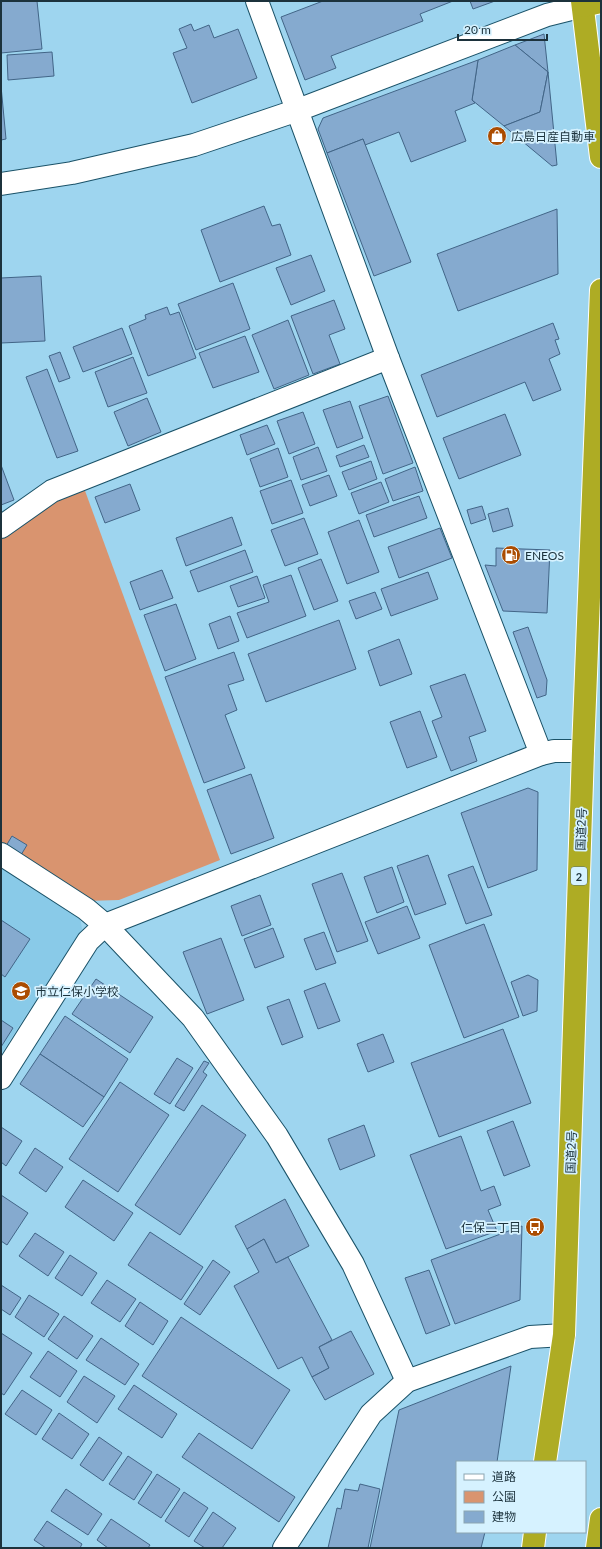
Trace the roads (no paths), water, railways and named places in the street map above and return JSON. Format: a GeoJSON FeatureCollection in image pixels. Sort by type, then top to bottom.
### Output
{"type":"FeatureCollection","features":[{"type":"Feature","properties":{"kind":"highway"},"geometry":{"type":"LineString","coordinates":[[588,3],[601,157]]}},
{"type":"Feature","properties":{"kind":"highway","name":"国道2号"},"geometry":{"type":"LineString","coordinates":[[545,1461],[564,1335],[583,751],[601,290]]}},
{"type":"Feature","properties":{"kind":"highway"},"geometry":{"type":"LineString","coordinates":[[597,1548],[601,1519]]}},
{"type":"Feature","properties":{"kind":"highway"},"geometry":{"type":"LineString","coordinates":[[533,1548],[535,1533]]}},
{"type":"Feature","properties":{"kind":"street"},"geometry":{"type":"LineString","coordinates":[[257,1],[388,358],[541,754]]}},
{"type":"Feature","properties":{"kind":"street"},"geometry":{"type":"LineString","coordinates":[[1,184],[72,173],[194,145],[298,110],[546,15],[588,3]]}},
{"type":"Feature","properties":{"kind":"street"},"geometry":{"type":"LineString","coordinates":[[1,526],[52,491],[388,358]]}},
{"type":"Feature","properties":{"kind":"street"},"geometry":{"type":"LineString","coordinates":[[1,1078],[88,941],[105,925],[541,754],[554,751],[583,751]]}},
{"type":"Feature","properties":{"kind":"street"},"geometry":{"type":"LineString","coordinates":[[1,854],[86,909],[105,925],[192,1018],[277,1136],[353,1264],[407,1381]]}},
{"type":"Feature","properties":{"kind":"street"},"geometry":{"type":"LineString","coordinates":[[284,1548],[371,1414],[407,1381],[530,1337],[564,1335]]}},
{"type":"Feature","properties":{"kind":"place","name":"広島日産自動車"},"geometry":{"type":"Point","coordinates":[497,136]}},
{"type":"Feature","properties":{"kind":"place","name":"ENEOS"},"geometry":{"type":"Point","coordinates":[511,555]}},
{"type":"Feature","properties":{"kind":"place","name":"市立仁保小学校"},"geometry":{"type":"Point","coordinates":[21,991]}},
{"type":"Feature","properties":{"kind":"place","name":"仁保二丁目"},"geometry":{"type":"Point","coordinates":[535,1227]}}]}
